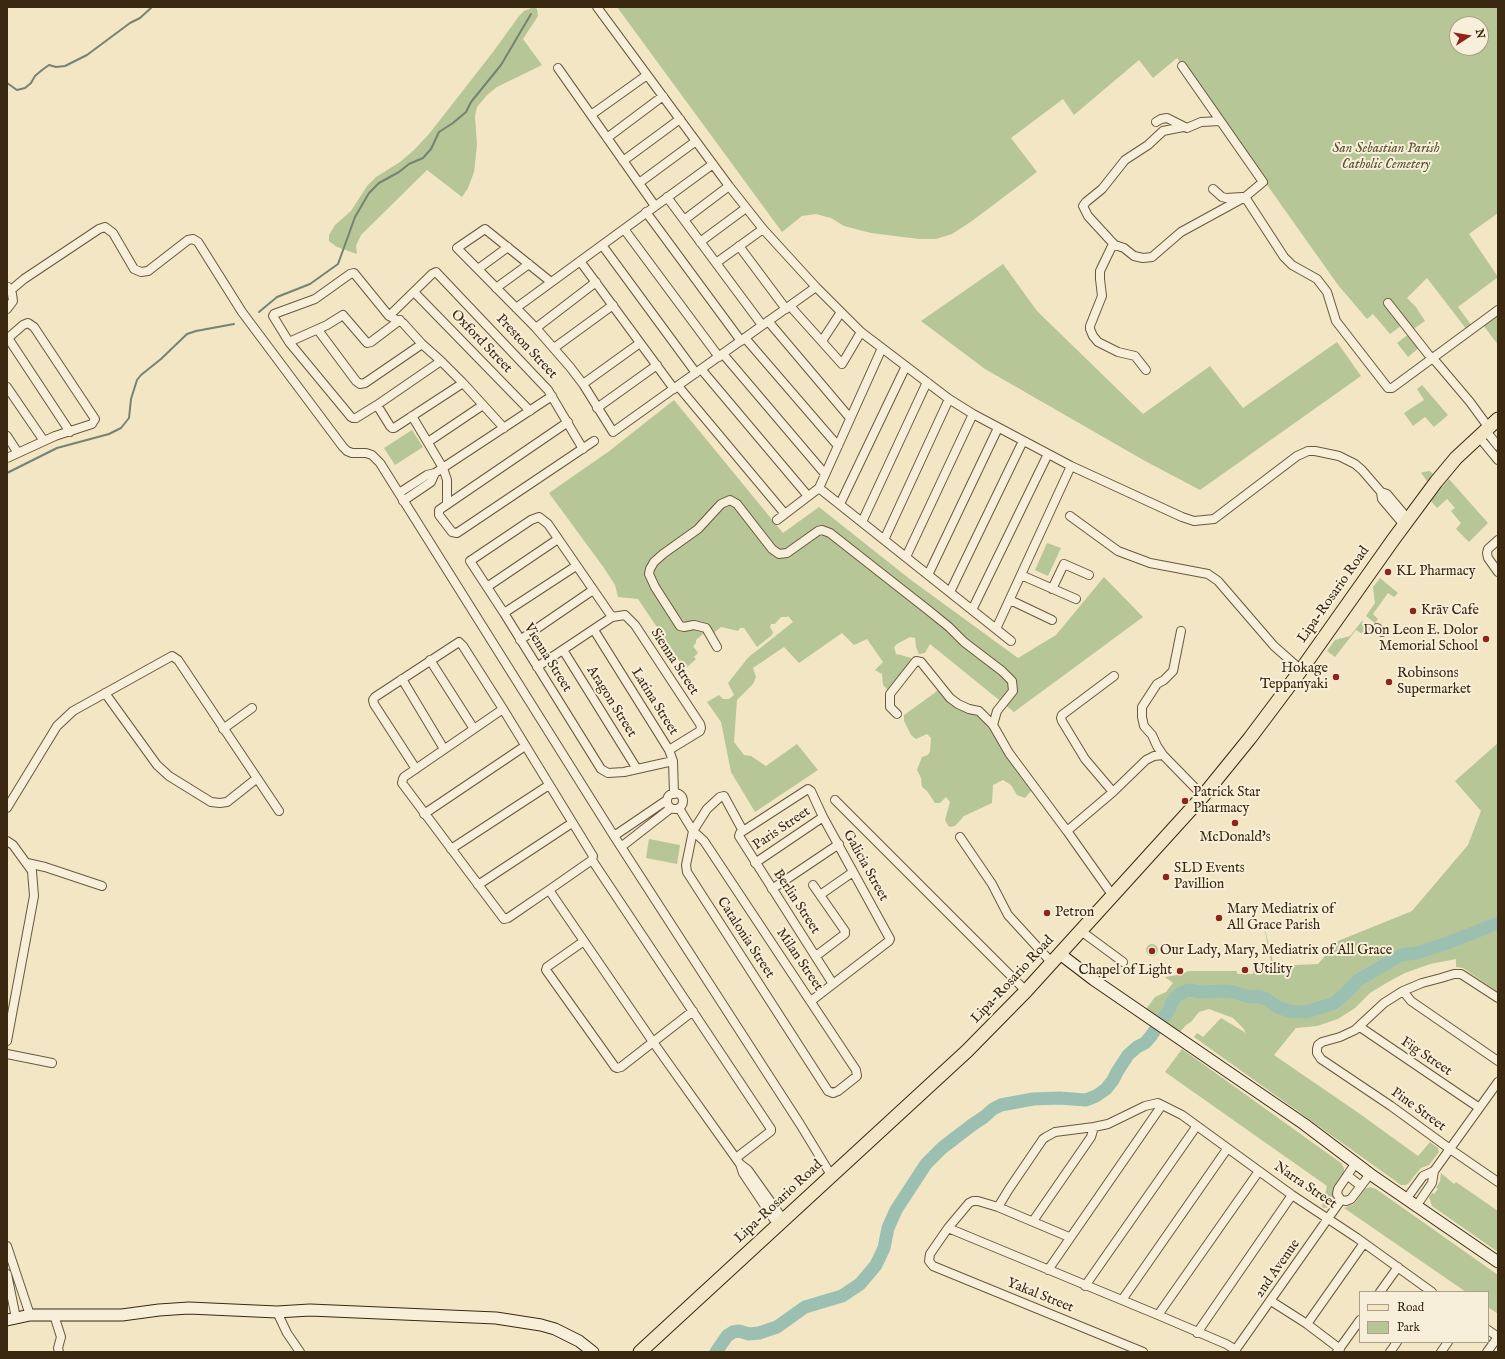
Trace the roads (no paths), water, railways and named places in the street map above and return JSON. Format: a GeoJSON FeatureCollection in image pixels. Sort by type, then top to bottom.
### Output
{"type":"FeatureCollection","features":[{"type":"Feature","properties":{"kind":"main road","name":"Lipa-Rosario Road"},"geometry":{"type":"LineString","coordinates":[[640,1352],[831,1175],[967,1052],[1026,991],[1203,796],[1250,738],[1301,670],[1406,522],[1446,469],[1488,429]]}},
{"type":"Feature","properties":{"kind":"street"},"geometry":{"type":"LineString","coordinates":[[597,7],[729,186],[763,229],[816,288],[861,332],[949,399],[998,428],[1071,466],[1182,517],[1194,521],[1214,519],[1298,456],[1308,451],[1327,453],[1348,459],[1362,470],[1381,492],[1387,494],[1406,522]]}},
{"type":"Feature","properties":{"kind":"street"},"geometry":{"type":"LineString","coordinates":[[1182,66],[1220,120],[1263,182],[1245,197],[1181,232],[1152,257],[1143,258],[1134,256],[1121,247],[1113,244],[1085,212],[1085,203],[1102,189],[1125,160],[1148,145],[1163,131],[1183,127],[1187,128],[1201,122],[1220,120]]}},
{"type":"Feature","properties":{"kind":"street"},"geometry":{"type":"LineString","coordinates":[[558,68],[655,206]]}},
{"type":"Feature","properties":{"kind":"street"},"geometry":{"type":"LineString","coordinates":[[591,115],[647,75]]}},
{"type":"Feature","properties":{"kind":"street"},"geometry":{"type":"LineString","coordinates":[[607,138],[663,96]]}},
{"type":"Feature","properties":{"kind":"street"},"geometry":{"type":"LineString","coordinates":[[1156,122],[1160,119],[1167,118],[1183,127]]}},
{"type":"Feature","properties":{"kind":"street"},"geometry":{"type":"LineString","coordinates":[[623,161],[680,119]]}},
{"type":"Feature","properties":{"kind":"street"},"geometry":{"type":"LineString","coordinates":[[639,183],[696,140]]}},
{"type":"Feature","properties":{"kind":"street"},"geometry":{"type":"LineString","coordinates":[[516,308],[713,164]]}},
{"type":"Feature","properties":{"kind":"street"},"geometry":{"type":"LineString","coordinates":[[684,220],[729,186]]}},
{"type":"Feature","properties":{"kind":"street"},"geometry":{"type":"LineString","coordinates":[[1213,189],[1222,197],[1226,198],[1245,197]]}},
{"type":"Feature","properties":{"kind":"street"},"geometry":{"type":"LineString","coordinates":[[667,197],[716,263],[765,323],[850,418]]}},
{"type":"Feature","properties":{"kind":"street"},"geometry":{"type":"LineString","coordinates":[[1245,197],[1284,257],[1292,265],[1317,279],[1327,292],[1336,321],[1388,388],[1392,388],[1498,310]]}},
{"type":"Feature","properties":{"kind":"street"},"geometry":{"type":"LineString","coordinates":[[700,242],[746,208]]}},
{"type":"Feature","properties":{"kind":"street"},"geometry":{"type":"LineString","coordinates":[[646,212],[743,339],[838,446]]}},
{"type":"Feature","properties":{"kind":"street"},"geometry":{"type":"LineString","coordinates":[[7,309],[13,301],[9,289],[99,229],[105,227],[113,233],[134,269],[141,272],[148,271],[188,240],[193,239],[198,242],[245,317],[343,447],[352,453],[366,453],[380,463],[614,836],[800,1124],[831,1175]]}},
{"type":"Feature","properties":{"kind":"street"},"geometry":{"type":"LineString","coordinates":[[551,282],[484,229],[457,248],[554,348],[582,384],[613,432],[816,288]]}},
{"type":"Feature","properties":{"kind":"street"},"geometry":{"type":"LineString","coordinates":[[624,229],[721,355],[825,474]]}},
{"type":"Feature","properties":{"kind":"street"},"geometry":{"type":"LineString","coordinates":[[716,263],[763,229]]}},
{"type":"Feature","properties":{"kind":"street"},"geometry":{"type":"LineString","coordinates":[[1113,244],[1100,271],[1102,296],[1090,329],[1098,342],[1118,352],[1135,356],[1146,370]]}},
{"type":"Feature","properties":{"kind":"street"},"geometry":{"type":"LineString","coordinates":[[602,245],[698,371],[808,496]]}},
{"type":"Feature","properties":{"kind":"street"},"geometry":{"type":"LineString","coordinates":[[739,246],[788,307],[822,341],[842,364],[861,332]]}},
{"type":"Feature","properties":{"kind":"street"},"geometry":{"type":"LineString","coordinates":[[478,269],[508,247]]}},
{"type":"Feature","properties":{"kind":"street"},"geometry":{"type":"LineString","coordinates":[[580,261],[657,365],[785,514]]}},
{"type":"Feature","properties":{"kind":"street"},"geometry":{"type":"LineString","coordinates":[[496,288],[529,264]]}},
{"type":"Feature","properties":{"kind":"street","name":"Preston Street"},"geometry":{"type":"LineString","coordinates":[[414,292],[432,274],[436,272],[548,390],[583,449]]}},
{"type":"Feature","properties":{"kind":"street"},"geometry":{"type":"LineString","coordinates":[[441,361],[377,405],[356,418],[351,417],[289,342],[274,318],[274,314],[315,299],[350,274],[354,273],[388,316],[393,319],[400,320],[422,344],[441,361],[463,382],[504,428]]}},
{"type":"Feature","properties":{"kind":"street"},"geometry":{"type":"LineString","coordinates":[[536,328],[596,282]]}},
{"type":"Feature","properties":{"kind":"street"},"geometry":{"type":"LineString","coordinates":[[388,316],[414,292]]}},
{"type":"Feature","properties":{"kind":"street","name":"Oxford Street"},"geometry":{"type":"LineString","coordinates":[[414,292],[530,411]]}},
{"type":"Feature","properties":{"kind":"street"},"geometry":{"type":"LineString","coordinates":[[1388,303],[1432,359],[1470,402],[1498,446]]}},
{"type":"Feature","properties":{"kind":"street"},"geometry":{"type":"LineString","coordinates":[[554,348],[613,305]]}},
{"type":"Feature","properties":{"kind":"street"},"geometry":{"type":"LineString","coordinates":[[822,341],[841,312]]}},
{"type":"Feature","properties":{"kind":"street"},"geometry":{"type":"LineString","coordinates":[[289,342],[318,330],[343,315],[367,343],[371,342],[400,320]]}},
{"type":"Feature","properties":{"kind":"street"},"geometry":{"type":"LineString","coordinates":[[7,458],[55,436],[70,432],[92,424],[95,419],[34,327],[28,323],[23,325],[7,338],[70,432]]}},
{"type":"Feature","properties":{"kind":"street"},"geometry":{"type":"LineString","coordinates":[[318,330],[356,381],[360,384],[364,383],[422,344]]}},
{"type":"Feature","properties":{"kind":"street"},"geometry":{"type":"LineString","coordinates":[[582,384],[640,343]]}},
{"type":"Feature","properties":{"kind":"street"},"geometry":{"type":"LineString","coordinates":[[777,520],[819,488],[882,348]]}},
{"type":"Feature","properties":{"kind":"street"},"geometry":{"type":"LineString","coordinates":[[598,408],[657,365]]}},
{"type":"Feature","properties":{"kind":"street"},"geometry":{"type":"LineString","coordinates":[[840,504],[906,366]]}},
{"type":"Feature","properties":{"kind":"street"},"geometry":{"type":"LineString","coordinates":[[377,405],[392,428],[463,382]]}},
{"type":"Feature","properties":{"kind":"street"},"geometry":{"type":"LineString","coordinates":[[862,522],[927,382]]}},
{"type":"Feature","properties":{"kind":"street"},"geometry":{"type":"LineString","coordinates":[[7,387],[44,441]]}},
{"type":"Feature","properties":{"kind":"street"},"geometry":{"type":"LineString","coordinates":[[399,493],[427,475],[435,473],[443,468],[552,396]]}},
{"type":"Feature","properties":{"kind":"street"},"geometry":{"type":"LineString","coordinates":[[884,540],[949,399]]}},
{"type":"Feature","properties":{"kind":"street"},"geometry":{"type":"LineString","coordinates":[[428,442],[483,405]]}},
{"type":"Feature","properties":{"kind":"street"},"geometry":{"type":"LineString","coordinates":[[906,558],[973,414]]}},
{"type":"Feature","properties":{"kind":"street"},"geometry":{"type":"LineString","coordinates":[[412,416],[443,468],[447,480],[447,504]]}},
{"type":"Feature","properties":{"kind":"street"},"geometry":{"type":"LineString","coordinates":[[568,422],[439,510],[439,515],[452,532],[455,533],[594,441]]}},
{"type":"Feature","properties":{"kind":"street"},"geometry":{"type":"LineString","coordinates":[[928,575],[998,428]]}},
{"type":"Feature","properties":{"kind":"street"},"geometry":{"type":"LineString","coordinates":[[1488,429],[1498,460]]}},
{"type":"Feature","properties":{"kind":"street"},"geometry":{"type":"LineString","coordinates":[[7,436],[18,453]]}},
{"type":"Feature","properties":{"kind":"street"},"geometry":{"type":"LineString","coordinates":[[950,592],[1023,441]]}},
{"type":"Feature","properties":{"kind":"street"},"geometry":{"type":"LineString","coordinates":[[972,610],[1048,454]]}},
{"type":"Feature","properties":{"kind":"street"},"geometry":{"type":"LineString","coordinates":[[996,629],[1071,466]]}},
{"type":"Feature","properties":{"kind":"street"},"geometry":{"type":"LineString","coordinates":[[403,501],[431,482],[435,473]]}},
{"type":"Feature","properties":{"kind":"street"},"geometry":{"type":"LineString","coordinates":[[819,488],[1011,641]]}},
{"type":"Feature","properties":{"kind":"street"},"geometry":{"type":"LineString","coordinates":[[717,647],[706,628],[694,625],[684,627],[680,626],[655,587],[649,574],[650,568],[654,562],[698,529],[721,504],[730,500],[737,504],[772,549],[779,554],[787,552],[818,531],[822,530],[830,533],[928,610],[949,627],[964,642],[1008,676],[1013,685],[1013,692],[997,711],[993,725]]}},
{"type":"Feature","properties":{"kind":"street"},"geometry":{"type":"LineString","coordinates":[[1070,516],[1118,551],[1150,563],[1208,574],[1218,580],[1274,646],[1301,670]]}},
{"type":"Feature","properties":{"kind":"street","name":"Vienna Street"},"geometry":{"type":"LineString","coordinates":[[558,539],[546,522],[539,517],[470,561],[601,769],[608,773],[637,769]]}},
{"type":"Feature","properties":{"kind":"street"},"geometry":{"type":"LineString","coordinates":[[487,587],[558,539],[612,617],[537,667]]}},
{"type":"Feature","properties":{"kind":"street"},"geometry":{"type":"LineString","coordinates":[[1498,540],[1488,549],[1487,553],[1488,558],[1498,572]]}},
{"type":"Feature","properties":{"kind":"street"},"geometry":{"type":"LineString","coordinates":[[1052,589],[1064,564],[1089,575]]}},
{"type":"Feature","properties":{"kind":"street"},"geometry":{"type":"LineString","coordinates":[[504,613],[576,566]]}},
{"type":"Feature","properties":{"kind":"street"},"geometry":{"type":"LineString","coordinates":[[1021,575],[1076,599]]}},
{"type":"Feature","properties":{"kind":"street"},"geometry":{"type":"LineString","coordinates":[[520,640],[593,590]]}},
{"type":"Feature","properties":{"kind":"street"},"geometry":{"type":"LineString","coordinates":[[1010,600],[1052,620]]}},
{"type":"Feature","properties":{"kind":"street","name":"Sienna Street"},"geometry":{"type":"LineString","coordinates":[[612,617],[621,615],[628,618],[635,625],[702,728],[669,750]]}},
{"type":"Feature","properties":{"kind":"street","name":"Latina Street"},"geometry":{"type":"LineString","coordinates":[[594,630],[669,750],[673,761],[674,794],[679,795],[682,799],[682,804],[672,805]]}},
{"type":"Feature","properties":{"kind":"street"},"geometry":{"type":"LineString","coordinates":[[1181,631],[1173,671],[1164,680],[1157,684],[1142,707],[1142,717],[1144,726],[1152,735],[1163,755],[1203,796]]}},
{"type":"Feature","properties":{"kind":"street"},"geometry":{"type":"LineString","coordinates":[[416,769],[373,702],[375,697],[455,643],[460,643],[593,855],[592,860],[772,1130],[738,1161]]}},
{"type":"Feature","properties":{"kind":"street","name":"Aragon Street"},"geometry":{"type":"LineString","coordinates":[[563,650],[637,769]]}},
{"type":"Feature","properties":{"kind":"street"},"geometry":{"type":"LineString","coordinates":[[7,808],[57,726],[73,711],[172,656],[178,660],[279,812]]}},
{"type":"Feature","properties":{"kind":"street"},"geometry":{"type":"LineString","coordinates":[[430,660],[474,729]]}},
{"type":"Feature","properties":{"kind":"street"},"geometry":{"type":"LineString","coordinates":[[897,714],[890,707],[890,694],[916,661],[921,662],[950,698],[969,709],[979,711],[993,725],[1009,753],[1068,830],[1113,896]]}},
{"type":"Feature","properties":{"kind":"street"},"geometry":{"type":"LineString","coordinates":[[1113,792],[1085,760],[1061,718],[1062,714],[1114,676]]}},
{"type":"Feature","properties":{"kind":"street"},"geometry":{"type":"LineString","coordinates":[[402,679],[444,749]]}},
{"type":"Feature","properties":{"kind":"street"},"geometry":{"type":"LineString","coordinates":[[105,693],[158,765],[169,776],[211,802],[227,802],[256,779]]}},
{"type":"Feature","properties":{"kind":"street"},"geometry":{"type":"LineString","coordinates":[[223,729],[252,708]]}},
{"type":"Feature","properties":{"kind":"street"},"geometry":{"type":"LineString","coordinates":[[503,710],[402,779],[402,783],[501,916],[506,919],[592,860]]}},
{"type":"Feature","properties":{"kind":"street"},"geometry":{"type":"LineString","coordinates":[[424,814],[525,746]]}},
{"type":"Feature","properties":{"kind":"street"},"geometry":{"type":"LineString","coordinates":[[1068,830],[1113,792],[1146,760],[1154,756],[1163,755]]}},
{"type":"Feature","properties":{"kind":"street"},"geometry":{"type":"LineString","coordinates":[[637,769],[673,761]]}},
{"type":"Feature","properties":{"kind":"street"},"geometry":{"type":"LineString","coordinates":[[451,849],[549,785]]}},
{"type":"Feature","properties":{"kind":"street","name":"Galicia Street"},"geometry":{"type":"LineString","coordinates":[[741,832],[808,789],[811,791],[823,817],[890,939],[811,1001]]}},
{"type":"Feature","properties":{"kind":"street"},"geometry":{"type":"LineString","coordinates":[[672,805],[670,796],[674,794]]}},
{"type":"Feature","properties":{"kind":"street","name":"Catalonia Street"},"geometry":{"type":"LineString","coordinates":[[722,796],[707,809],[693,831],[686,865],[687,872],[828,1091]]}},
{"type":"Feature","properties":{"kind":"street","name":"Berlin Street"},"geometry":{"type":"LineString","coordinates":[[722,796],[741,832],[739,836],[755,863],[834,984]]}},
{"type":"Feature","properties":{"kind":"street"},"geometry":{"type":"LineString","coordinates":[[835,800],[1026,991]]}},
{"type":"Feature","properties":{"kind":"street"},"geometry":{"type":"LineString","coordinates":[[614,836],[640,818],[672,805]]}},
{"type":"Feature","properties":{"kind":"street"},"geometry":{"type":"LineString","coordinates":[[621,846],[672,805]]}},
{"type":"Feature","properties":{"kind":"street","name":"Milan Street"},"geometry":{"type":"LineString","coordinates":[[672,805],[693,831],[704,841],[811,1001],[857,1073],[856,1076],[838,1091],[833,1093],[828,1091]]}},
{"type":"Feature","properties":{"kind":"street","name":"Paris Street"},"geometry":{"type":"LineString","coordinates":[[755,863],[823,817]]}},
{"type":"Feature","properties":{"kind":"street"},"geometry":{"type":"LineString","coordinates":[[640,818],[646,826]]}},
{"type":"Feature","properties":{"kind":"street"},"geometry":{"type":"LineString","coordinates":[[478,885],[572,823]]}},
{"type":"Feature","properties":{"kind":"street"},"geometry":{"type":"LineString","coordinates":[[625,828],[632,838]]}},
{"type":"Feature","properties":{"kind":"street"},"geometry":{"type":"LineString","coordinates":[[960,837],[992,884],[1008,915],[1056,958],[1094,980],[1177,1036],[1304,1124],[1355,1164],[1407,1198],[1498,1262]]}},
{"type":"Feature","properties":{"kind":"street"},"geometry":{"type":"LineString","coordinates":[[7,841],[13,845],[32,871],[34,896],[7,1041]]}},
{"type":"Feature","properties":{"kind":"street"},"geometry":{"type":"LineString","coordinates":[[772,889],[839,844]]}},
{"type":"Feature","properties":{"kind":"street"},"geometry":{"type":"LineString","coordinates":[[27,864],[45,867],[102,886]]}},
{"type":"Feature","properties":{"kind":"street"},"geometry":{"type":"LineString","coordinates":[[820,895],[853,872]]}},
{"type":"Feature","properties":{"kind":"street"},"geometry":{"type":"LineString","coordinates":[[813,885],[845,931],[845,934],[816,956]]}},
{"type":"Feature","properties":{"kind":"street"},"geometry":{"type":"LineString","coordinates":[[550,890],[653,1042],[738,1161],[748,1170],[780,1222]]}},
{"type":"Feature","properties":{"kind":"street"},"geometry":{"type":"LineString","coordinates":[[1081,931],[1123,962]]}},
{"type":"Feature","properties":{"kind":"street"},"geometry":{"type":"LineString","coordinates":[[584,941],[545,969],[615,1067],[621,1067],[693,1011]]}},
{"type":"Feature","properties":{"kind":"street"},"geometry":{"type":"LineString","coordinates":[[1360,1027],[1384,1003],[1403,991],[1422,983],[1458,974],[1465,976],[1498,998]]}},
{"type":"Feature","properties":{"kind":"street"},"geometry":{"type":"LineString","coordinates":[[1403,991],[1406,997],[1417,1006],[1498,1061]]}},
{"type":"Feature","properties":{"kind":"street","name":"Pine Street"},"geometry":{"type":"LineString","coordinates":[[1360,1027],[1348,1034],[1320,1044],[1317,1049],[1317,1053],[1322,1059],[1391,1106],[1450,1149],[1496,1178]]}},
{"type":"Feature","properties":{"kind":"street","name":"Fig Street"},"geometry":{"type":"LineString","coordinates":[[1360,1027],[1478,1108]]}},
{"type":"Feature","properties":{"kind":"street"},"geometry":{"type":"LineString","coordinates":[[7,1054],[52,1063]]}},
{"type":"Feature","properties":{"kind":"street"},"geometry":{"type":"LineString","coordinates":[[1417,1205],[1432,1183],[1434,1171],[1498,1082]]}},
{"type":"Feature","properties":{"kind":"street"},"geometry":{"type":"LineString","coordinates":[[998,1207],[1043,1139],[1055,1132],[1094,1127],[1114,1122],[1144,1106],[1155,1103],[1162,1105],[1048,1270]]}},
{"type":"Feature","properties":{"kind":"street","name":"Narra Street"},"geometry":{"type":"LineString","coordinates":[[1162,1105],[1182,1115],[1227,1149],[1292,1195],[1329,1218],[1431,1291]]}},
{"type":"Feature","properties":{"kind":"street"},"geometry":{"type":"LineString","coordinates":[[1033,1221],[1045,1201],[1090,1137],[1094,1127]]}},
{"type":"Feature","properties":{"kind":"street"},"geometry":{"type":"LineString","coordinates":[[1086,1286],[1196,1127]]}},
{"type":"Feature","properties":{"kind":"street"},"geometry":{"type":"LineString","coordinates":[[1122,1300],[1227,1149]]}},
{"type":"Feature","properties":{"kind":"street"},"geometry":{"type":"LineString","coordinates":[[1355,1164],[1338,1192],[1338,1196],[1342,1200],[1350,1200],[1370,1174]]}},
{"type":"Feature","properties":{"kind":"street"},"geometry":{"type":"LineString","coordinates":[[1158,1315],[1259,1171]]}},
{"type":"Feature","properties":{"kind":"street"},"geometry":{"type":"LineString","coordinates":[[1407,1198],[1423,1176],[1434,1171]]}},
{"type":"Feature","properties":{"kind":"street"},"geometry":{"type":"LineString","coordinates":[[1348,1176],[1361,1186]]}},
{"type":"Feature","properties":{"kind":"street"},"geometry":{"type":"LineString","coordinates":[[1197,1333],[1292,1195]]}},
{"type":"Feature","properties":{"kind":"street","name":"2nd Avenue"},"geometry":{"type":"LineString","coordinates":[[1235,1351],[1342,1200]]}},
{"type":"Feature","properties":{"kind":"street"},"geometry":{"type":"LineString","coordinates":[[1070,1237],[998,1207],[978,1201],[971,1201],[948,1228],[1226,1344],[1235,1351]]}},
{"type":"Feature","properties":{"kind":"street","name":"Yakal Street"},"geometry":{"type":"LineString","coordinates":[[948,1228],[930,1254],[929,1261],[934,1266],[1143,1352]]}},
{"type":"Feature","properties":{"kind":"street"},"geometry":{"type":"LineString","coordinates":[[1307,1324],[1364,1243]]}},
{"type":"Feature","properties":{"kind":"street"},"geometry":{"type":"LineString","coordinates":[[8,1251],[30,1316]]}},
{"type":"Feature","properties":{"kind":"street"},"geometry":{"type":"LineString","coordinates":[[1381,1291],[1398,1267]]}},
{"type":"Feature","properties":{"kind":"street"},"geometry":{"type":"LineString","coordinates":[[7,1274],[12,1319],[30,1316],[54,1315],[122,1315],[189,1308],[277,1312],[310,1310],[496,1318],[541,1325],[555,1329],[580,1341],[593,1352]]}},
{"type":"Feature","properties":{"kind":"street"},"geometry":{"type":"LineString","coordinates":[[1271,1301],[1307,1324],[1339,1350],[1359,1321]]}},
{"type":"Feature","properties":{"kind":"street"},"geometry":{"type":"LineString","coordinates":[[277,1312],[287,1333],[300,1352]]}},
{"type":"Feature","properties":{"kind":"street"},"geometry":{"type":"LineString","coordinates":[[54,1315],[61,1337],[58,1348],[59,1352]]}},
{"type":"Feature","properties":{"kind":"street"},"geometry":{"type":"LineString","coordinates":[[1487,1352],[1498,1337],[1489,1331]]}},
{"type":"Feature","properties":{"kind":"street"},"geometry":{"type":"LineString","coordinates":[[1390,1352],[1396,1343]]}},
{"type":"Feature","properties":{"kind":"street"},"geometry":{"type":"LineString","coordinates":[[1441,1352],[1447,1343]]}},
{"type":"Feature","properties":{"kind":"waterway"},"geometry":{"type":"LineString","coordinates":[[7,83],[17,90],[25,88],[31,83],[35,76],[49,65],[56,67],[65,66],[87,55],[130,23],[140,18],[152,7]]}},
{"type":"Feature","properties":{"kind":"waterway"},"geometry":{"type":"LineString","coordinates":[[259,312],[277,297],[310,284],[338,264],[355,217],[369,193],[379,183],[399,172],[409,164],[423,158],[431,149],[439,132],[466,112],[471,102],[501,65],[531,14]]}},
{"type":"Feature","properties":{"kind":"waterway"},"geometry":{"type":"LineString","coordinates":[[7,473],[57,448],[109,434],[121,428],[129,418],[131,399],[137,380],[141,375],[161,359],[187,334],[234,324]]}},
{"type":"Feature","properties":{"kind":"waterway"},"geometry":{"type":"LineString","coordinates":[[716,1352],[727,1336],[733,1332],[739,1331],[749,1334],[759,1333],[777,1327],[805,1307],[842,1296],[860,1284],[876,1265],[884,1248],[888,1228],[896,1210],[926,1164],[942,1148],[993,1109],[1001,1105],[1033,1099],[1059,1098],[1086,1100],[1096,1096],[1106,1089],[1128,1055],[1137,1047],[1145,1043],[1151,1036],[1170,1008],[1172,1002],[1179,994],[1188,990],[1202,992],[1233,992],[1250,997],[1257,996],[1266,999],[1277,1007],[1289,1011],[1306,1012],[1334,1003],[1357,981],[1401,955],[1417,953],[1498,923]]}},
{"type":"Feature","properties":{"kind":"place","name":"KL Pharmacy"},"geometry":{"type":"Point","coordinates":[1388,572]}},
{"type":"Feature","properties":{"kind":"place","name":"Krāv Cafe"},"geometry":{"type":"Point","coordinates":[1413,611]}},
{"type":"Feature","properties":{"kind":"place","name":"Don Leon E. Dolor Memorial School"},"geometry":{"type":"Point","coordinates":[1486,639]}},
{"type":"Feature","properties":{"kind":"place","name":"Hokage Teppanyaki"},"geometry":{"type":"Point","coordinates":[1336,677]}},
{"type":"Feature","properties":{"kind":"place","name":"Robinsons Supermarket"},"geometry":{"type":"Point","coordinates":[1389,682]}},
{"type":"Feature","properties":{"kind":"place","name":"Patrick Star Pharmacy"},"geometry":{"type":"Point","coordinates":[1185,801]}},
{"type":"Feature","properties":{"kind":"place","name":"McDonald's"},"geometry":{"type":"Point","coordinates":[1235,823]}},
{"type":"Feature","properties":{"kind":"place","name":"SLD Events Pavillion"},"geometry":{"type":"Point","coordinates":[1166,877]}},
{"type":"Feature","properties":{"kind":"place","name":"Petron"},"geometry":{"type":"Point","coordinates":[1047,913]}},
{"type":"Feature","properties":{"kind":"place","name":"Mary Mediatrix of All Grace Parish"},"geometry":{"type":"Point","coordinates":[1219,918]}},
{"type":"Feature","properties":{"kind":"place","name":"Our Lady, Mary, Mediatrix of All Grace"},"geometry":{"type":"Point","coordinates":[1152,951]}},
{"type":"Feature","properties":{"kind":"place","name":"Utility"},"geometry":{"type":"Point","coordinates":[1245,970]}},
{"type":"Feature","properties":{"kind":"place","name":"Chapel of Light"},"geometry":{"type":"Point","coordinates":[1180,971]}},
{"type":"Feature","properties":{"kind":"park label","name":"San Sebastian Parish Catholic Cemetery"},"geometry":{"type":"Point","coordinates":[1386,158]}}]}
